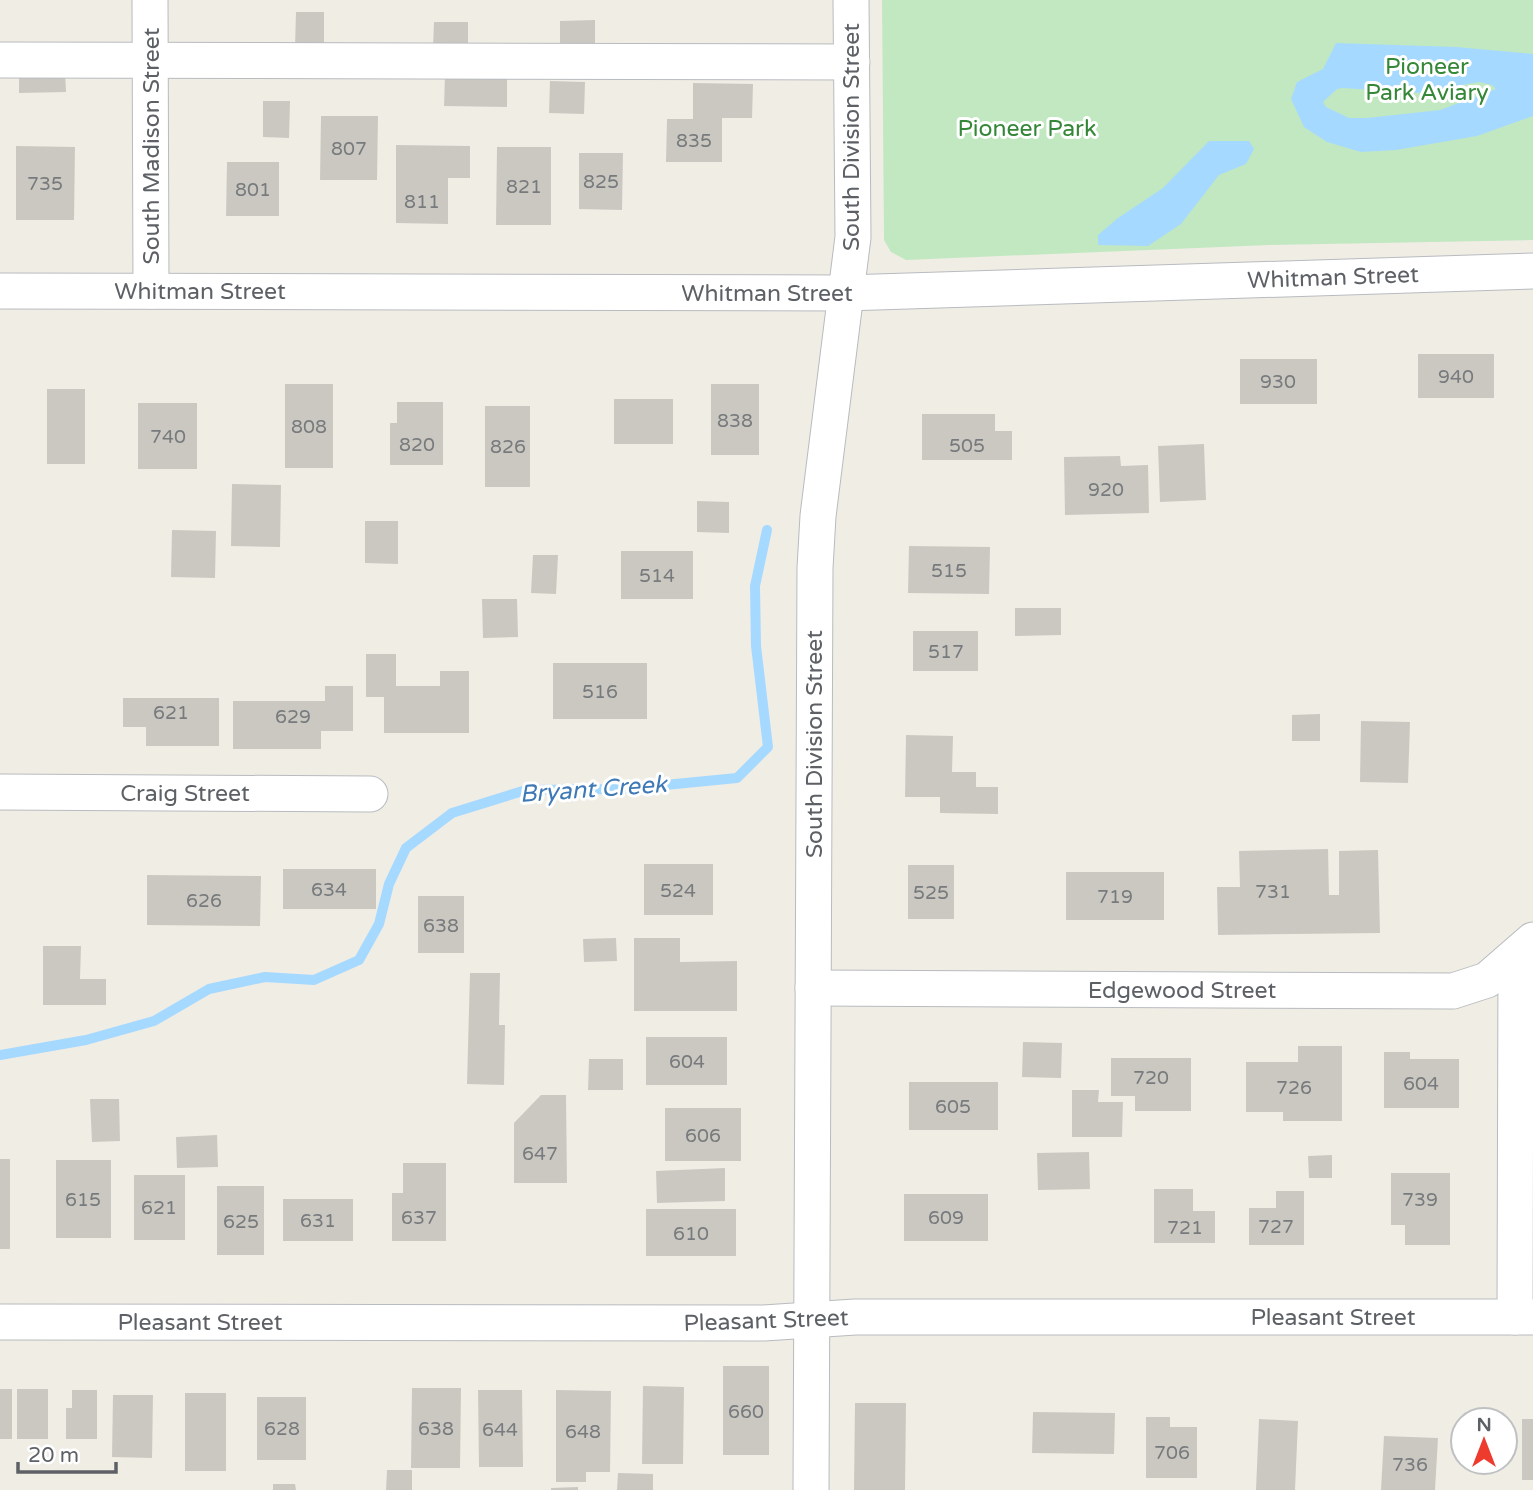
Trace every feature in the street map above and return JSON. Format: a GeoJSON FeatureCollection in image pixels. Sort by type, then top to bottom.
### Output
{"type":"FeatureCollection","features":[{"type":"Feature","properties":{"kind":"street","name":"South Madison Street"},"geometry":{"type":"LineString","coordinates":[[150,0],[151,291]]}},
{"type":"Feature","properties":{"kind":"street","name":"South Division Street"},"geometry":{"type":"LineString","coordinates":[[811,1490],[815,568],[818,516],[853,237],[851,0]]}},
{"type":"Feature","properties":{"kind":"street"},"geometry":{"type":"LineString","coordinates":[[0,60],[852,62]]}},
{"type":"Feature","properties":{"kind":"street","name":"Whitman Street"},"geometry":{"type":"LineString","coordinates":[[0,291],[845,293],[1533,271]]}},
{"type":"Feature","properties":{"kind":"street","name":"Craig Street"},"geometry":{"type":"LineString","coordinates":[[0,792],[370,794]]}},
{"type":"Feature","properties":{"kind":"street"},"geometry":{"type":"LineString","coordinates":[[1524,949],[1524,1317]]}},
{"type":"Feature","properties":{"kind":"street","name":"Edgewood Street"},"geometry":{"type":"LineString","coordinates":[[813,988],[1453,990],[1487,980],[1524,949]]}},
{"type":"Feature","properties":{"kind":"street","name":"Pleasant Street"},"geometry":{"type":"LineString","coordinates":[[0,1322],[764,1323],[855,1317],[1524,1317]]}},
{"type":"Feature","properties":{"kind":"green space","name":"Pioneer Park"},"geometry":{"type":"Polygon","coordinates":[[[882,0],[1533,0],[1533,240],[1269,245],[906,260],[891,252],[884,240],[882,0]]]}},
{"type":"Feature","properties":{"kind":"water"},"geometry":{"type":"Polygon","coordinates":[[[1336,43],[1456,47],[1533,54],[1533,116],[1477,136],[1396,150],[1361,152],[1327,142],[1304,127],[1291,99],[1297,82],[1323,69],[1336,43]],[[1479,82],[1417,93],[1343,88],[1337,89],[1323,102],[1326,107],[1349,118],[1367,118],[1440,110],[1496,89],[1492,85],[1479,82]]]}},
{"type":"Feature","properties":{"kind":"water"},"geometry":{"type":"Polygon","coordinates":[[[1209,141],[1249,141],[1254,149],[1246,164],[1219,175],[1181,224],[1148,246],[1098,245],[1098,235],[1163,188],[1209,141]]]}},
{"type":"Feature","properties":{"kind":"building"},"geometry":{"type":"Polygon","coordinates":[[[296,12],[324,12],[324,48],[295,48],[296,12]]]}},
{"type":"Feature","properties":{"kind":"building"},"geometry":{"type":"Polygon","coordinates":[[[595,20],[595,51],[560,51],[560,21],[595,20]]]}},
{"type":"Feature","properties":{"kind":"building"},"geometry":{"type":"Polygon","coordinates":[[[434,22],[468,22],[468,48],[433,48],[434,22]]]}},
{"type":"Feature","properties":{"kind":"building"},"geometry":{"type":"Polygon","coordinates":[[[65,72],[66,92],[19,93],[19,74],[65,72]]]}},
{"type":"Feature","properties":{"kind":"building"},"geometry":{"type":"Polygon","coordinates":[[[445,75],[507,76],[507,107],[444,106],[445,75]]]}},
{"type":"Feature","properties":{"kind":"building"},"geometry":{"type":"Polygon","coordinates":[[[550,81],[585,82],[584,114],[549,113],[550,81]]]}},
{"type":"Feature","properties":{"kind":"building"},"geometry":{"type":"Polygon","coordinates":[[[693,83],[753,84],[752,118],[722,118],[722,162],[666,162],[667,119],[693,119],[693,83]]]}},
{"type":"Feature","properties":{"kind":"building"},"geometry":{"type":"Polygon","coordinates":[[[263,101],[290,101],[289,138],[263,137],[263,101]]]}},
{"type":"Feature","properties":{"kind":"building"},"geometry":{"type":"Polygon","coordinates":[[[321,116],[378,116],[377,180],[320,180],[321,116]]]}},
{"type":"Feature","properties":{"kind":"building"},"geometry":{"type":"Polygon","coordinates":[[[396,145],[470,146],[470,178],[448,178],[448,224],[396,223],[396,145]]]}},
{"type":"Feature","properties":{"kind":"building"},"geometry":{"type":"Polygon","coordinates":[[[16,146],[75,147],[74,220],[16,220],[16,146]]]}},
{"type":"Feature","properties":{"kind":"building"},"geometry":{"type":"Polygon","coordinates":[[[497,147],[551,147],[551,225],[496,225],[497,147]]]}},
{"type":"Feature","properties":{"kind":"building"},"geometry":{"type":"Polygon","coordinates":[[[579,153],[623,153],[622,210],[579,209],[579,153]]]}},
{"type":"Feature","properties":{"kind":"building"},"geometry":{"type":"Polygon","coordinates":[[[227,162],[279,162],[279,216],[226,216],[227,162]]]}},
{"type":"Feature","properties":{"kind":"building"},"geometry":{"type":"Polygon","coordinates":[[[1418,354],[1494,354],[1494,398],[1418,398],[1418,354]]]}},
{"type":"Feature","properties":{"kind":"building"},"geometry":{"type":"Polygon","coordinates":[[[1240,359],[1317,359],[1317,404],[1240,404],[1240,359]]]}},
{"type":"Feature","properties":{"kind":"building"},"geometry":{"type":"Polygon","coordinates":[[[285,384],[333,384],[333,468],[285,468],[285,384]]]}},
{"type":"Feature","properties":{"kind":"building"},"geometry":{"type":"Polygon","coordinates":[[[711,384],[759,384],[759,455],[711,455],[711,384]]]}},
{"type":"Feature","properties":{"kind":"building"},"geometry":{"type":"Polygon","coordinates":[[[47,389],[85,389],[85,464],[47,464],[47,389]]]}},
{"type":"Feature","properties":{"kind":"building"},"geometry":{"type":"Polygon","coordinates":[[[614,399],[673,399],[673,444],[614,444],[614,399]]]}},
{"type":"Feature","properties":{"kind":"building"},"geometry":{"type":"Polygon","coordinates":[[[397,402],[443,402],[443,465],[390,465],[390,423],[397,423],[397,402]]]}},
{"type":"Feature","properties":{"kind":"building"},"geometry":{"type":"Polygon","coordinates":[[[138,403],[197,403],[197,469],[138,469],[138,403]]]}},
{"type":"Feature","properties":{"kind":"building"},"geometry":{"type":"Polygon","coordinates":[[[485,406],[530,406],[530,487],[485,487],[485,406]]]}},
{"type":"Feature","properties":{"kind":"building"},"geometry":{"type":"Polygon","coordinates":[[[922,414],[995,414],[995,431],[1012,431],[1012,460],[922,460],[922,414]]]}},
{"type":"Feature","properties":{"kind":"building"},"geometry":{"type":"Polygon","coordinates":[[[1204,444],[1206,500],[1160,502],[1158,446],[1204,444]]]}},
{"type":"Feature","properties":{"kind":"building"},"geometry":{"type":"Polygon","coordinates":[[[1120,456],[1121,466],[1148,465],[1149,513],[1065,515],[1064,457],[1120,456]]]}},
{"type":"Feature","properties":{"kind":"building"},"geometry":{"type":"Polygon","coordinates":[[[232,484],[281,485],[280,547],[231,546],[232,484]]]}},
{"type":"Feature","properties":{"kind":"building"},"geometry":{"type":"Polygon","coordinates":[[[697,501],[729,502],[729,533],[697,532],[697,501]]]}},
{"type":"Feature","properties":{"kind":"building"},"geometry":{"type":"Polygon","coordinates":[[[365,521],[398,521],[398,564],[365,563],[365,521]]]}},
{"type":"Feature","properties":{"kind":"building"},"geometry":{"type":"Polygon","coordinates":[[[172,530],[216,531],[215,578],[171,577],[172,530]]]}},
{"type":"Feature","properties":{"kind":"building"},"geometry":{"type":"Polygon","coordinates":[[[909,546],[990,547],[989,594],[908,593],[909,546]]]}},
{"type":"Feature","properties":{"kind":"building"},"geometry":{"type":"Polygon","coordinates":[[[621,551],[693,551],[693,599],[621,599],[621,551]]]}},
{"type":"Feature","properties":{"kind":"building"},"geometry":{"type":"Polygon","coordinates":[[[533,555],[558,555],[556,594],[531,593],[533,555]]]}},
{"type":"Feature","properties":{"kind":"building"},"geometry":{"type":"Polygon","coordinates":[[[482,599],[517,599],[518,637],[483,638],[482,599]]]}},
{"type":"Feature","properties":{"kind":"building"},"geometry":{"type":"Polygon","coordinates":[[[1015,608],[1061,608],[1061,635],[1015,636],[1015,608]]]}},
{"type":"Feature","properties":{"kind":"building"},"geometry":{"type":"Polygon","coordinates":[[[913,631],[978,631],[978,671],[913,671],[913,631]]]}},
{"type":"Feature","properties":{"kind":"building"},"geometry":{"type":"Polygon","coordinates":[[[366,654],[396,654],[396,686],[440,686],[440,671],[469,671],[469,733],[384,733],[384,697],[366,697],[366,654]]]}},
{"type":"Feature","properties":{"kind":"building"},"geometry":{"type":"Polygon","coordinates":[[[553,663],[647,663],[647,719],[553,719],[553,663]]]}},
{"type":"Feature","properties":{"kind":"building"},"geometry":{"type":"Polygon","coordinates":[[[325,686],[353,686],[353,731],[321,731],[321,749],[233,749],[233,701],[325,701],[325,686]]]}},
{"type":"Feature","properties":{"kind":"building"},"geometry":{"type":"Polygon","coordinates":[[[123,698],[219,698],[219,746],[146,746],[146,727],[123,727],[123,698]]]}},
{"type":"Feature","properties":{"kind":"building"},"geometry":{"type":"Polygon","coordinates":[[[1320,714],[1320,741],[1292,741],[1292,715],[1320,714]]]}},
{"type":"Feature","properties":{"kind":"building"},"geometry":{"type":"Polygon","coordinates":[[[1361,721],[1410,722],[1408,783],[1360,782],[1361,721]]]}},
{"type":"Feature","properties":{"kind":"building"},"geometry":{"type":"Polygon","coordinates":[[[906,735],[953,736],[952,772],[976,772],[976,787],[998,787],[998,814],[940,813],[940,797],[905,797],[906,735]]]}},
{"type":"Feature","properties":{"kind":"building"},"geometry":{"type":"Polygon","coordinates":[[[1328,849],[1329,895],[1339,895],[1339,851],[1378,850],[1380,933],[1218,935],[1217,887],[1240,887],[1239,851],[1328,849]]]}},
{"type":"Feature","properties":{"kind":"building"},"geometry":{"type":"Polygon","coordinates":[[[644,864],[713,864],[713,915],[644,915],[644,864]]]}},
{"type":"Feature","properties":{"kind":"building"},"geometry":{"type":"Polygon","coordinates":[[[908,865],[954,865],[954,919],[908,919],[908,865]]]}},
{"type":"Feature","properties":{"kind":"building"},"geometry":{"type":"Polygon","coordinates":[[[283,869],[376,869],[376,909],[283,909],[283,869]]]}},
{"type":"Feature","properties":{"kind":"building"},"geometry":{"type":"Polygon","coordinates":[[[1066,872],[1164,872],[1164,920],[1066,920],[1066,872]]]}},
{"type":"Feature","properties":{"kind":"building"},"geometry":{"type":"Polygon","coordinates":[[[147,875],[261,876],[260,926],[147,925],[147,875]]]}},
{"type":"Feature","properties":{"kind":"building"},"geometry":{"type":"Polygon","coordinates":[[[418,896],[464,896],[464,953],[418,953],[418,896]]]}},
{"type":"Feature","properties":{"kind":"building"},"geometry":{"type":"Polygon","coordinates":[[[616,938],[617,961],[584,962],[583,939],[616,938]]]}},
{"type":"Feature","properties":{"kind":"building"},"geometry":{"type":"Polygon","coordinates":[[[634,938],[680,938],[680,962],[737,961],[737,1011],[634,1011],[634,938]]]}},
{"type":"Feature","properties":{"kind":"building"},"geometry":{"type":"Polygon","coordinates":[[[43,946],[81,946],[80,979],[106,979],[106,1005],[43,1005],[43,946]]]}},
{"type":"Feature","properties":{"kind":"building"},"geometry":{"type":"Polygon","coordinates":[[[470,973],[500,973],[499,1025],[505,1025],[504,1085],[467,1084],[470,973]]]}},
{"type":"Feature","properties":{"kind":"building"},"geometry":{"type":"Polygon","coordinates":[[[646,1037],[727,1037],[727,1085],[646,1085],[646,1037]]]}},
{"type":"Feature","properties":{"kind":"building"},"geometry":{"type":"Polygon","coordinates":[[[1023,1042],[1062,1043],[1061,1078],[1022,1077],[1023,1042]]]}},
{"type":"Feature","properties":{"kind":"building"},"geometry":{"type":"Polygon","coordinates":[[[1298,1046],[1342,1046],[1342,1121],[1283,1121],[1283,1112],[1246,1112],[1246,1062],[1298,1062],[1298,1046]]]}},
{"type":"Feature","properties":{"kind":"building"},"geometry":{"type":"Polygon","coordinates":[[[1384,1052],[1410,1052],[1410,1059],[1459,1059],[1459,1108],[1384,1108],[1384,1052]]]}},
{"type":"Feature","properties":{"kind":"building"},"geometry":{"type":"Polygon","coordinates":[[[1111,1058],[1191,1058],[1191,1111],[1135,1111],[1135,1096],[1111,1096],[1111,1058]]]}},
{"type":"Feature","properties":{"kind":"building"},"geometry":{"type":"Polygon","coordinates":[[[589,1059],[623,1059],[623,1090],[588,1090],[589,1059]]]}},
{"type":"Feature","properties":{"kind":"building"},"geometry":{"type":"Polygon","coordinates":[[[909,1082],[998,1082],[998,1130],[909,1130],[909,1082]]]}},
{"type":"Feature","properties":{"kind":"building"},"geometry":{"type":"Polygon","coordinates":[[[1072,1090],[1099,1090],[1098,1102],[1123,1102],[1122,1137],[1072,1137],[1072,1090]]]}},
{"type":"Feature","properties":{"kind":"building"},"geometry":{"type":"Polygon","coordinates":[[[541,1095],[566,1095],[567,1183],[514,1183],[514,1123],[541,1095]]]}},
{"type":"Feature","properties":{"kind":"building"},"geometry":{"type":"Polygon","coordinates":[[[90,1099],[119,1099],[120,1141],[92,1142],[90,1099]]]}},
{"type":"Feature","properties":{"kind":"building"},"geometry":{"type":"Polygon","coordinates":[[[665,1108],[741,1108],[741,1161],[665,1161],[665,1108]]]}},
{"type":"Feature","properties":{"kind":"building"},"geometry":{"type":"Polygon","coordinates":[[[217,1135],[218,1167],[177,1168],[176,1137],[217,1135]]]}},
{"type":"Feature","properties":{"kind":"building"},"geometry":{"type":"Polygon","coordinates":[[[1089,1152],[1090,1189],[1038,1190],[1037,1153],[1089,1152]]]}},
{"type":"Feature","properties":{"kind":"building"},"geometry":{"type":"Polygon","coordinates":[[[1332,1155],[1332,1178],[1309,1178],[1308,1156],[1332,1155]]]}},
{"type":"Feature","properties":{"kind":"building"},"geometry":{"type":"Polygon","coordinates":[[[0,1159],[10,1159],[10,1249],[0,1249],[0,1159]]]}},
{"type":"Feature","properties":{"kind":"building"},"geometry":{"type":"Polygon","coordinates":[[[56,1160],[111,1160],[111,1238],[56,1238],[56,1160]]]}},
{"type":"Feature","properties":{"kind":"building"},"geometry":{"type":"Polygon","coordinates":[[[403,1163],[446,1163],[446,1241],[392,1241],[392,1193],[403,1193],[403,1163]]]}},
{"type":"Feature","properties":{"kind":"building"},"geometry":{"type":"Polygon","coordinates":[[[725,1168],[725,1201],[657,1203],[656,1171],[725,1168]]]}},
{"type":"Feature","properties":{"kind":"building"},"geometry":{"type":"Polygon","coordinates":[[[1391,1173],[1450,1173],[1450,1245],[1405,1245],[1405,1225],[1391,1225],[1391,1173]]]}},
{"type":"Feature","properties":{"kind":"building"},"geometry":{"type":"Polygon","coordinates":[[[134,1175],[185,1175],[185,1240],[134,1240],[134,1175]]]}},
{"type":"Feature","properties":{"kind":"building"},"geometry":{"type":"Polygon","coordinates":[[[217,1186],[264,1186],[264,1255],[217,1255],[217,1186]]]}},
{"type":"Feature","properties":{"kind":"building"},"geometry":{"type":"Polygon","coordinates":[[[1154,1189],[1193,1189],[1193,1211],[1215,1211],[1215,1243],[1154,1243],[1154,1189]]]}},
{"type":"Feature","properties":{"kind":"building"},"geometry":{"type":"Polygon","coordinates":[[[1276,1191],[1304,1191],[1304,1245],[1249,1245],[1249,1208],[1276,1208],[1276,1191]]]}},
{"type":"Feature","properties":{"kind":"building"},"geometry":{"type":"Polygon","coordinates":[[[904,1194],[988,1194],[988,1241],[904,1241],[904,1194]]]}},
{"type":"Feature","properties":{"kind":"building"},"geometry":{"type":"Polygon","coordinates":[[[283,1199],[353,1199],[353,1241],[283,1241],[283,1199]]]}},
{"type":"Feature","properties":{"kind":"building"},"geometry":{"type":"Polygon","coordinates":[[[646,1209],[736,1209],[736,1256],[646,1256],[646,1209]]]}},
{"type":"Feature","properties":{"kind":"building"},"geometry":{"type":"Polygon","coordinates":[[[723,1366],[769,1366],[769,1455],[723,1455],[723,1366]]]}},
{"type":"Feature","properties":{"kind":"building"},"geometry":{"type":"Polygon","coordinates":[[[643,1386],[684,1387],[683,1464],[642,1464],[643,1386]]]}},
{"type":"Feature","properties":{"kind":"building"},"geometry":{"type":"Polygon","coordinates":[[[412,1388],[461,1388],[460,1468],[411,1468],[412,1388]]]}},
{"type":"Feature","properties":{"kind":"building"},"geometry":{"type":"Polygon","coordinates":[[[0,1389],[12,1389],[12,1439],[0,1439],[0,1389]]]}},
{"type":"Feature","properties":{"kind":"building"},"geometry":{"type":"Polygon","coordinates":[[[17,1389],[48,1389],[48,1439],[17,1439],[17,1389]]]}},
{"type":"Feature","properties":{"kind":"building"},"geometry":{"type":"Polygon","coordinates":[[[72,1390],[97,1390],[97,1439],[66,1439],[66,1408],[72,1408],[72,1390]]]}},
{"type":"Feature","properties":{"kind":"building"},"geometry":{"type":"Polygon","coordinates":[[[478,1390],[522,1390],[523,1467],[479,1467],[478,1390]]]}},
{"type":"Feature","properties":{"kind":"building"},"geometry":{"type":"Polygon","coordinates":[[[556,1390],[611,1391],[610,1472],[586,1472],[586,1482],[556,1482],[556,1390]]]}},
{"type":"Feature","properties":{"kind":"building"},"geometry":{"type":"Polygon","coordinates":[[[185,1393],[226,1393],[226,1471],[185,1471],[185,1393]]]}},
{"type":"Feature","properties":{"kind":"building"},"geometry":{"type":"Polygon","coordinates":[[[113,1395],[153,1395],[152,1458],[112,1457],[113,1395]]]}},
{"type":"Feature","properties":{"kind":"building"},"geometry":{"type":"Polygon","coordinates":[[[257,1397],[306,1397],[306,1460],[257,1460],[257,1397]]]}},
{"type":"Feature","properties":{"kind":"building"},"geometry":{"type":"Polygon","coordinates":[[[855,1403],[906,1403],[905,1490],[854,1490],[855,1403]]]}},
{"type":"Feature","properties":{"kind":"building"},"geometry":{"type":"Polygon","coordinates":[[[1033,1412],[1115,1413],[1114,1454],[1032,1453],[1033,1412]]]}},
{"type":"Feature","properties":{"kind":"building"},"geometry":{"type":"Polygon","coordinates":[[[1146,1417],[1170,1417],[1170,1427],[1197,1427],[1197,1478],[1146,1478],[1146,1417]]]}},
{"type":"Feature","properties":{"kind":"building"},"geometry":{"type":"Polygon","coordinates":[[[1259,1419],[1298,1421],[1295,1490],[1256,1490],[1259,1419]]]}},
{"type":"Feature","properties":{"kind":"building"},"geometry":{"type":"Polygon","coordinates":[[[1522,1419],[1533,1419],[1533,1480],[1522,1480],[1522,1419]]]}},
{"type":"Feature","properties":{"kind":"building"},"geometry":{"type":"Polygon","coordinates":[[[1384,1436],[1438,1438],[1435,1490],[1381,1490],[1384,1436]]]}},
{"type":"Feature","properties":{"kind":"building"},"geometry":{"type":"Polygon","coordinates":[[[387,1470],[412,1470],[412,1490],[386,1490],[387,1470]]]}},
{"type":"Feature","properties":{"kind":"building"},"geometry":{"type":"Polygon","coordinates":[[[618,1473],[653,1474],[653,1490],[617,1490],[618,1473]]]}},
{"type":"Feature","properties":{"kind":"building"},"geometry":{"type":"Polygon","coordinates":[[[273,1484],[295,1484],[296,1490],[273,1490],[273,1484]]]}},
{"type":"Feature","properties":{"kind":"building"},"geometry":{"type":"Polygon","coordinates":[[[578,1487],[578,1490],[551,1490],[551,1488],[578,1487]]]}},
{"type":"Feature","properties":{"kind":"waterway","name":"Bryant Creek"},"geometry":{"type":"LineString","coordinates":[[0,1055],[86,1040],[154,1021],[209,989],[265,977],[314,980],[359,960],[379,924],[389,884],[406,848],[452,813],[526,790],[624,789],[737,778],[768,747],[756,646],[755,586],[767,530]]}},
{"type":"Feature","properties":{"kind":"park label","name":"Pioneer Park Aviary"},"geometry":{"type":"Point","coordinates":[1427,79]}}]}
